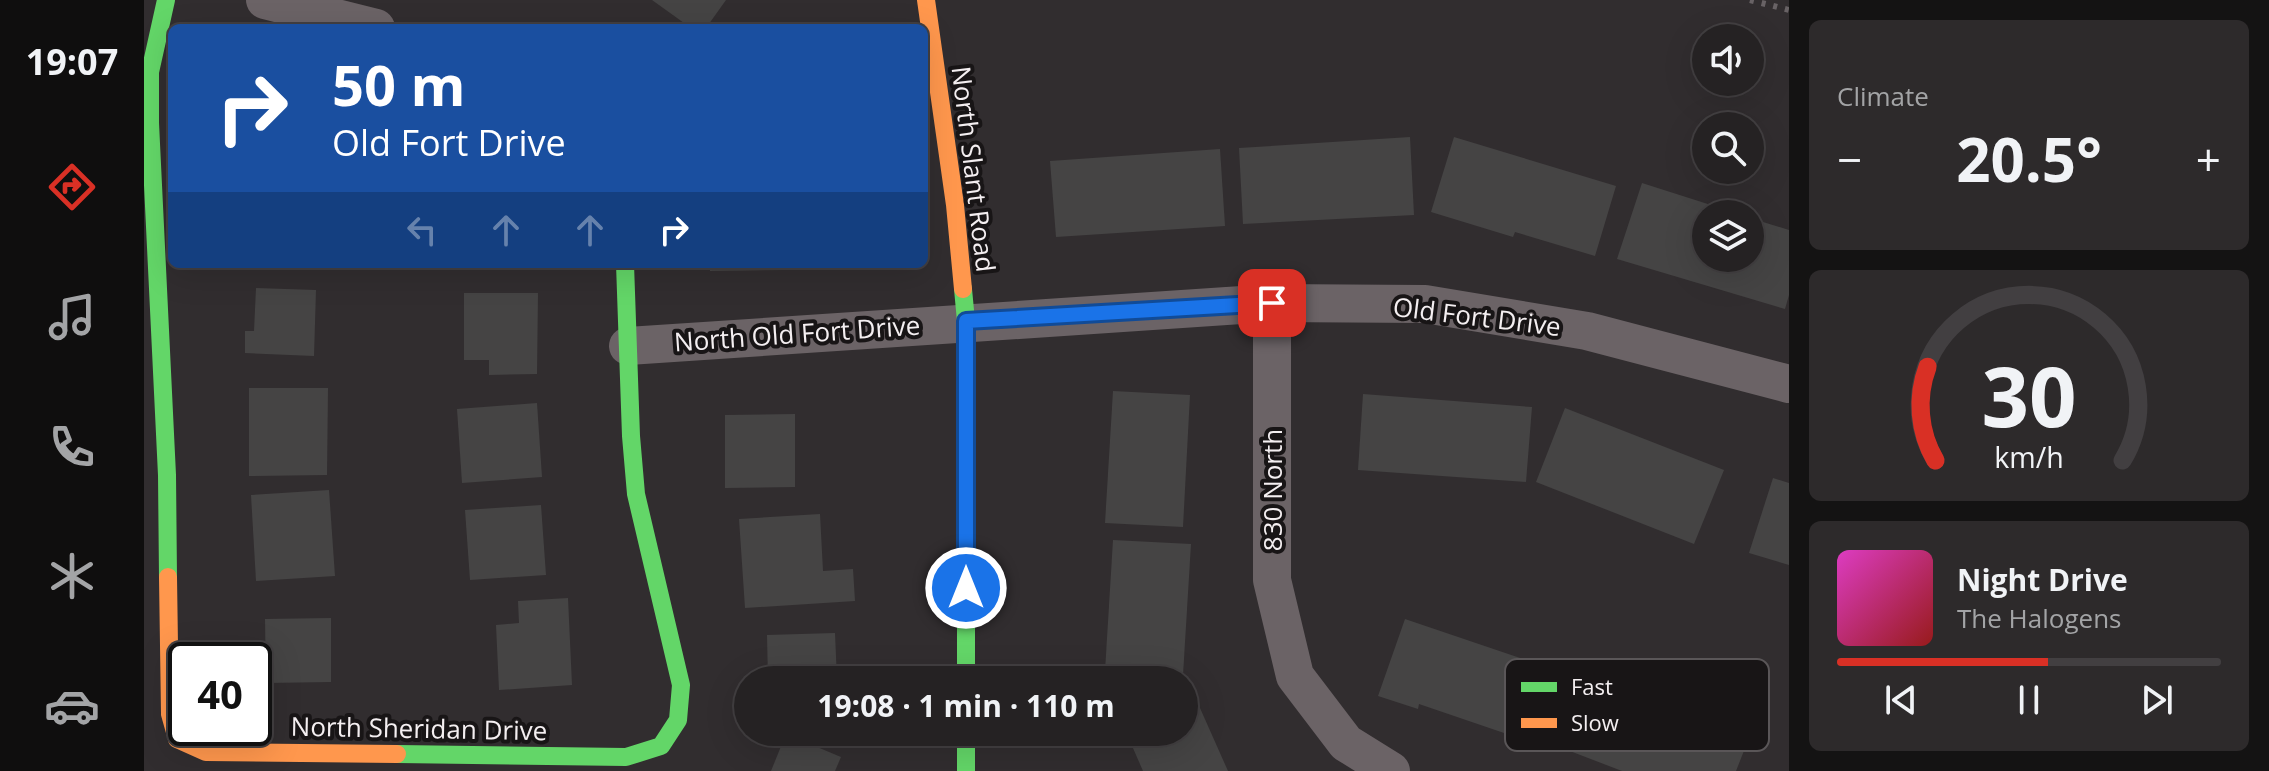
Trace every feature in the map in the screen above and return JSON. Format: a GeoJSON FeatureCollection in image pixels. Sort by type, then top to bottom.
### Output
{"type":"FeatureCollection","features":[{"type":"Feature","properties":{"kind":"street","name":"North Sheridan Drive"},"geometry":{"type":"LineString","coordinates":[[166,0],[150,72],[150,123],[167,475],[170,714],[177,739],[206,752],[626,757],[661,746],[678,720],[681,685],[636,494],[628,346]]}},
{"type":"Feature","properties":{"kind":"street"},"geometry":{"type":"LineString","coordinates":[[265,0],[360,24]]}},
{"type":"Feature","properties":{"kind":"street","name":"North Slant Road"},"geometry":{"type":"LineString","coordinates":[[926,0],[955,205],[966,321],[966,666]]}},
{"type":"Feature","properties":{"kind":"street"},"geometry":{"type":"LineString","coordinates":[[625,268],[628,346]]}},
{"type":"Feature","properties":{"kind":"street","name":"Old Fort Drive"},"geometry":{"type":"LineString","coordinates":[[966,321],[1272,303],[1425,304],[1587,331],[1789,384]]}},
{"type":"Feature","properties":{"kind":"street","name":"830 North"},"geometry":{"type":"LineString","coordinates":[[1272,303],[1272,580],[1295,676],[1346,743],[1391,771]]}},
{"type":"Feature","properties":{"kind":"street","name":"North Old Fort Drive"},"geometry":{"type":"LineString","coordinates":[[628,346],[966,321]]}},
{"type":"Feature","properties":{"kind":"street"},"geometry":{"type":"LineString","coordinates":[[966,746],[966,771]]}},
{"type":"Feature","properties":{"kind":"building"},"geometry":{"type":"Polygon","coordinates":[[[652,0],[726,0],[709,24],[685,24],[652,0]]]}},
{"type":"Feature","properties":{"kind":"building"},"geometry":{"type":"Polygon","coordinates":[[[1410,137],[1414,215],[1243,224],[1239,148],[1410,137]]]}},
{"type":"Feature","properties":{"kind":"building"},"geometry":{"type":"Polygon","coordinates":[[[1454,137],[1616,186],[1595,256],[1515,232],[1513,237],[1431,212],[1454,137]]]}},
{"type":"Feature","properties":{"kind":"building"},"geometry":{"type":"Polygon","coordinates":[[[1220,149],[1225,226],[1056,237],[1050,161],[1220,149]]]}},
{"type":"Feature","properties":{"kind":"building"},"geometry":{"type":"Polygon","coordinates":[[[1642,183],[1695,200],[1692,200],[1692,272],[1764,272],[1764,222],[1789,230],[1789,295],[1785,309],[1617,259],[1642,183]]]}},
{"type":"Feature","properties":{"kind":"building"},"geometry":{"type":"Polygon","coordinates":[[[710,268],[784,268],[784,270],[710,271],[710,268]]]}},
{"type":"Feature","properties":{"kind":"building"},"geometry":{"type":"Polygon","coordinates":[[[256,288],[316,290],[314,356],[245,353],[245,331],[254,331],[256,288]]]}},
{"type":"Feature","properties":{"kind":"building"},"geometry":{"type":"Polygon","coordinates":[[[464,293],[538,293],[537,374],[489,375],[489,360],[464,360],[464,293]]]}},
{"type":"Feature","properties":{"kind":"building"},"geometry":{"type":"Polygon","coordinates":[[[249,388],[328,388],[327,475],[249,476],[249,388]]]}},
{"type":"Feature","properties":{"kind":"building"},"geometry":{"type":"Polygon","coordinates":[[[1113,391],[1190,395],[1183,527],[1105,523],[1113,391]]]}},
{"type":"Feature","properties":{"kind":"building"},"geometry":{"type":"Polygon","coordinates":[[[1363,394],[1532,407],[1526,482],[1358,470],[1363,394]]]}},
{"type":"Feature","properties":{"kind":"building"},"geometry":{"type":"Polygon","coordinates":[[[537,403],[542,477],[462,483],[457,409],[537,403]]]}},
{"type":"Feature","properties":{"kind":"building"},"geometry":{"type":"Polygon","coordinates":[[[1565,408],[1724,470],[1694,544],[1536,482],[1565,408]]]}},
{"type":"Feature","properties":{"kind":"building"},"geometry":{"type":"Polygon","coordinates":[[[795,414],[795,487],[725,488],[725,415],[795,414]]]}},
{"type":"Feature","properties":{"kind":"building"},"geometry":{"type":"Polygon","coordinates":[[[1773,478],[1789,483],[1789,565],[1749,553],[1773,478]]]}},
{"type":"Feature","properties":{"kind":"building"},"geometry":{"type":"Polygon","coordinates":[[[329,490],[335,576],[256,581],[251,495],[329,490]]]}},
{"type":"Feature","properties":{"kind":"building"},"geometry":{"type":"Polygon","coordinates":[[[541,505],[546,575],[470,580],[465,510],[541,505]]]}},
{"type":"Feature","properties":{"kind":"building"},"geometry":{"type":"Polygon","coordinates":[[[820,514],[823,571],[853,569],[855,601],[745,608],[739,519],[820,514]]]}},
{"type":"Feature","properties":{"kind":"building"},"geometry":{"type":"Polygon","coordinates":[[[1113,540],[1191,544],[1184,666],[1105,666],[1113,540]]]}},
{"type":"Feature","properties":{"kind":"building"},"geometry":{"type":"Polygon","coordinates":[[[568,598],[572,685],[499,690],[496,625],[519,623],[518,601],[568,598]]]}},
{"type":"Feature","properties":{"kind":"building"},"geometry":{"type":"Polygon","coordinates":[[[331,618],[331,682],[272,683],[272,642],[265,642],[265,619],[331,618]]]}},
{"type":"Feature","properties":{"kind":"building"},"geometry":{"type":"Polygon","coordinates":[[[1405,619],[1523,659],[1505,659],[1505,733],[1419,704],[1418,709],[1378,696],[1405,619]]]}},
{"type":"Feature","properties":{"kind":"building"},"geometry":{"type":"Polygon","coordinates":[[[835,633],[836,666],[768,666],[767,635],[835,633]]]}},
{"type":"Feature","properties":{"kind":"building"},"geometry":{"type":"Polygon","coordinates":[[[1198,704],[1228,771],[1143,771],[1132,746],[1198,746],[1198,704]]]}},
{"type":"Feature","properties":{"kind":"building"},"geometry":{"type":"Polygon","coordinates":[[[781,746],[815,746],[841,757],[835,771],[771,771],[781,746]]]}},
{"type":"Feature","properties":{"kind":"building"},"geometry":{"type":"Polygon","coordinates":[[[1570,751],[1744,751],[1736,771],[1622,771],[1570,751]]]}},
{"type":"Feature","properties":{"kind":"railway"},"geometry":{"type":"LineString","coordinates":[[1750,0],[1789,10]]}},
{"type":"Feature","properties":{"kind":"traffic: fast"},"geometry":{"type":"LineString","coordinates":[[166,0],[150,72],[150,123],[167,475],[168,577]]}},
{"type":"Feature","properties":{"kind":"traffic: fast"},"geometry":{"type":"LineString","coordinates":[[397,754],[626,757],[661,746],[678,720],[681,685],[636,494],[625,268]]}},
{"type":"Feature","properties":{"kind":"traffic: fast"},"geometry":{"type":"LineString","coordinates":[[963,289],[966,321],[966,666]]}},
{"type":"Feature","properties":{"kind":"traffic: fast"},"geometry":{"type":"LineString","coordinates":[[966,746],[966,771]]}},
{"type":"Feature","properties":{"kind":"traffic: slow"},"geometry":{"type":"LineString","coordinates":[[926,0],[955,205],[963,289]]}},
{"type":"Feature","properties":{"kind":"traffic: slow"},"geometry":{"type":"LineString","coordinates":[[168,577],[170,714],[177,739],[206,752],[397,754]]}},
{"type":"Feature","properties":{"kind":"route"},"geometry":{"type":"LineString","coordinates":[[966,588],[966,321],[1272,303]]}}]}
